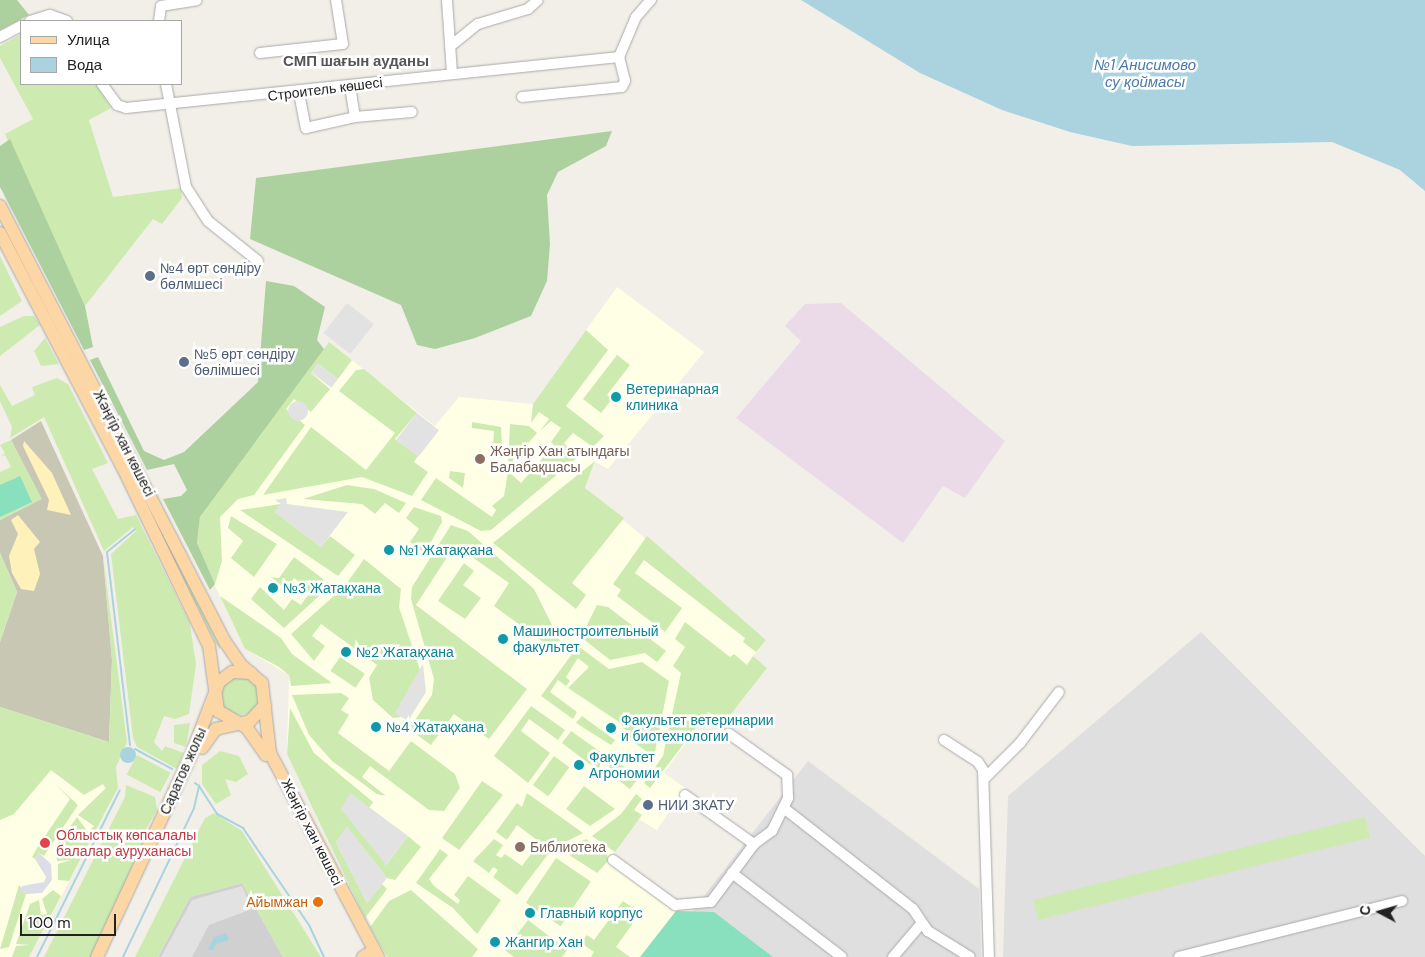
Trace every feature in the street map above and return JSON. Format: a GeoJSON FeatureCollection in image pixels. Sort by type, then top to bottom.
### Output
{"type":"FeatureCollection","features":[{"type":"Feature","properties":{"kind":"main road","name":"Жәңгір хан көшесі"},"geometry":{"type":"LineString","coordinates":[[0,206],[228,647],[262,683],[266,702],[270,753],[371,955]]}},
{"type":"Feature","properties":{"kind":"main road","name":"Жәңгір хан көшесі"},"geometry":{"type":"LineString","coordinates":[[0,233],[122,466],[209,646],[218,711],[252,732],[263,749],[371,955]]}},
{"type":"Feature","properties":{"kind":"main road"},"geometry":{"type":"LineString","coordinates":[[214,692],[218,682],[232,672],[253,674]]}},
{"type":"Feature","properties":{"kind":"main road","name":"Саратов жолы"},"geometry":{"type":"LineString","coordinates":[[97,957],[190,758],[214,692]]}},
{"type":"Feature","properties":{"kind":"main road"},"geometry":{"type":"LineString","coordinates":[[238,723],[255,718],[266,702]]}},
{"type":"Feature","properties":{"kind":"main road","name":"Саратов жолы"},"geometry":{"type":"LineString","coordinates":[[103,957],[206,740],[219,726],[238,723]]}},
{"type":"Feature","properties":{"kind":"street"},"geometry":{"type":"LineString","coordinates":[[159,20],[162,6],[197,0]]}},
{"type":"Feature","properties":{"kind":"street"},"geometry":{"type":"LineString","coordinates":[[260,53],[343,44],[336,0]]}},
{"type":"Feature","properties":{"kind":"street"},"geometry":{"type":"LineString","coordinates":[[447,0],[453,44],[452,73]]}},
{"type":"Feature","properties":{"kind":"street"},"geometry":{"type":"LineString","coordinates":[[453,44],[478,24],[528,9],[538,0]]}},
{"type":"Feature","properties":{"kind":"street"},"geometry":{"type":"LineString","coordinates":[[522,97],[622,87],[625,81],[619,57],[636,17],[651,0]]}},
{"type":"Feature","properties":{"kind":"street"},"geometry":{"type":"LineString","coordinates":[[33,20],[50,15],[64,20]]}},
{"type":"Feature","properties":{"kind":"street"},"geometry":{"type":"LineString","coordinates":[[0,38],[20,27]]}},
{"type":"Feature","properties":{"kind":"street","name":"Строитель көшесі"},"geometry":{"type":"LineString","coordinates":[[103,85],[113,101],[126,108],[299,93],[452,73],[619,57]]}},
{"type":"Feature","properties":{"kind":"street"},"geometry":{"type":"LineString","coordinates":[[166,85],[186,187],[208,221],[258,261]]}},
{"type":"Feature","properties":{"kind":"street"},"geometry":{"type":"LineString","coordinates":[[350,86],[355,117]]}},
{"type":"Feature","properties":{"kind":"street"},"geometry":{"type":"LineString","coordinates":[[299,93],[306,128],[355,117],[412,112]]}},
{"type":"Feature","properties":{"kind":"street"},"geometry":{"type":"LineString","coordinates":[[984,780],[1020,743],[1059,692]]}},
{"type":"Feature","properties":{"kind":"street"},"geometry":{"type":"LineString","coordinates":[[613,860],[675,905],[711,902],[754,844],[772,831],[785,810],[787,775],[728,733]]}},
{"type":"Feature","properties":{"kind":"street"},"geometry":{"type":"LineString","coordinates":[[944,740],[978,762],[984,780],[989,957]]}},
{"type":"Feature","properties":{"kind":"street"},"geometry":{"type":"LineString","coordinates":[[685,795],[754,844]]}},
{"type":"Feature","properties":{"kind":"street"},"geometry":{"type":"LineString","coordinates":[[785,810],[913,909],[921,924],[970,957]]}},
{"type":"Feature","properties":{"kind":"street"},"geometry":{"type":"LineString","coordinates":[[732,873],[842,957]]}},
{"type":"Feature","properties":{"kind":"street"},"geometry":{"type":"LineString","coordinates":[[1179,957],[1402,901]]}},
{"type":"Feature","properties":{"kind":"street"},"geometry":{"type":"LineString","coordinates":[[893,957],[921,924]]}},
{"type":"Feature","properties":{"kind":"shaded area"},"geometry":{"type":"Polygon","coordinates":[[[617,287],[704,352],[608,469],[595,462],[585,488],[766,640],[753,656],[767,668],[725,722],[708,712],[664,773],[685,788],[657,830],[638,819],[608,861],[676,911],[640,957],[387,957],[287,754],[289,675],[245,649],[209,573],[200,517],[329,342],[435,426],[459,397],[533,404],[617,287]]]}},
{"type":"Feature","properties":{"kind":"shaded area"},"geometry":{"type":"Polygon","coordinates":[[[347,303],[374,324],[350,354],[324,333],[347,303]]]}},
{"type":"Feature","properties":{"kind":"shaded area"},"geometry":{"type":"Polygon","coordinates":[[[841,303],[1005,441],[965,498],[943,486],[903,543],[736,418],[801,341],[785,326],[805,304],[841,303]]]}},
{"type":"Feature","properties":{"kind":"shaded area"},"geometry":{"type":"Polygon","coordinates":[[[318,364],[338,379],[331,388],[311,373],[318,364]]]}},
{"type":"Feature","properties":{"kind":"shaded area"},"geometry":{"type":"Polygon","coordinates":[[[298,401],[305,404],[308,411],[305,418],[298,421],[291,418],[288,411],[291,404],[298,401]]]}},
{"type":"Feature","properties":{"kind":"shaded area"},"geometry":{"type":"Polygon","coordinates":[[[417,413],[439,430],[418,457],[396,440],[417,413]]]}},
{"type":"Feature","properties":{"kind":"shaded area"},"geometry":{"type":"Polygon","coordinates":[[[41,421],[103,556],[112,660],[109,742],[0,707],[0,642],[17,592],[0,553],[0,520],[41,499],[11,440],[41,421]]]}},
{"type":"Feature","properties":{"kind":"shaded area"},"geometry":{"type":"Polygon","coordinates":[[[286,498],[287,504],[348,512],[321,547],[275,512],[281,504],[275,500],[286,498]]]}},
{"type":"Feature","properties":{"kind":"shaded area"},"geometry":{"type":"Polygon","coordinates":[[[1201,632],[1425,856],[1425,957],[1003,957],[1008,796],[1201,632]]]}},
{"type":"Feature","properties":{"kind":"shaded area"},"geometry":{"type":"Polygon","coordinates":[[[423,664],[426,692],[408,721],[395,713],[423,664]]]}},
{"type":"Feature","properties":{"kind":"shaded area","name":"Облыстық көпсалалы балалар ауруханасы"},"geometry":{"type":"Polygon","coordinates":[[[0,742],[103,784],[110,804],[29,957],[0,957],[0,742]]]}},
{"type":"Feature","properties":{"kind":"shaded area"},"geometry":{"type":"Polygon","coordinates":[[[808,761],[979,889],[981,957],[657,957],[808,761]]]}},
{"type":"Feature","properties":{"kind":"shaded area"},"geometry":{"type":"Polygon","coordinates":[[[350,793],[408,836],[386,865],[341,809],[350,793]]]}},
{"type":"Feature","properties":{"kind":"shaded area"},"geometry":{"type":"Polygon","coordinates":[[[347,826],[387,878],[367,903],[336,842],[347,826]]]}},
{"type":"Feature","properties":{"kind":"shaded area"},"geometry":{"type":"Polygon","coordinates":[[[39,853],[51,864],[52,880],[42,893],[26,894],[20,891],[22,886],[44,882],[46,877],[35,859],[39,853]]]}},
{"type":"Feature","properties":{"kind":"shaded area"},"geometry":{"type":"Polygon","coordinates":[[[242,883],[283,957],[158,957],[190,897],[242,883]]]}},
{"type":"Feature","properties":{"kind":"shaded area"},"geometry":{"type":"Polygon","coordinates":[[[242,886],[252,909],[209,925],[192,957],[161,957],[192,900],[242,886]]]}},
{"type":"Feature","properties":{"kind":"green space"},"geometry":{"type":"Polygon","coordinates":[[[0,0],[17,0],[29,15],[0,30],[0,0]]]}},
{"type":"Feature","properties":{"kind":"green space"},"geometry":{"type":"Polygon","coordinates":[[[20,35],[20,85],[97,85],[111,108],[89,120],[113,197],[181,188],[182,198],[162,224],[153,219],[85,306],[5,134],[33,119],[0,58],[0,46],[20,35]]]}},
{"type":"Feature","properties":{"kind":"green space"},"geometry":{"type":"Polygon","coordinates":[[[612,131],[606,146],[558,172],[547,195],[550,244],[547,281],[531,316],[475,338],[435,349],[417,345],[401,305],[250,239],[256,178],[612,131]]]}},
{"type":"Feature","properties":{"kind":"green space"},"geometry":{"type":"Polygon","coordinates":[[[10,139],[85,306],[93,347],[84,350],[0,187],[0,146],[10,139]]]}},
{"type":"Feature","properties":{"kind":"green space"},"geometry":{"type":"Polygon","coordinates":[[[0,256],[22,301],[0,316],[0,256]]]}},
{"type":"Feature","properties":{"kind":"green space"},"geometry":{"type":"Polygon","coordinates":[[[266,281],[294,286],[325,307],[317,340],[324,349],[200,517],[197,543],[215,584],[210,590],[163,499],[181,496],[187,490],[174,464],[147,470],[90,360],[98,357],[144,451],[164,460],[184,452],[258,382],[266,281]]]}},
{"type":"Feature","properties":{"kind":"green space"},"geometry":{"type":"Polygon","coordinates":[[[24,316],[34,316],[40,325],[0,356],[0,327],[24,316]]]}},
{"type":"Feature","properties":{"kind":"green space"},"geometry":{"type":"Polygon","coordinates":[[[586,330],[608,350],[566,406],[604,436],[593,447],[573,433],[564,443],[578,457],[491,530],[481,531],[421,500],[436,478],[492,517],[496,510],[492,506],[504,496],[508,471],[521,483],[554,445],[551,442],[561,428],[551,421],[540,431],[549,419],[539,412],[531,423],[533,404],[586,330]]]}},
{"type":"Feature","properties":{"kind":"green space"},"geometry":{"type":"Polygon","coordinates":[[[45,338],[59,364],[41,366],[34,351],[45,338]]]}},
{"type":"Feature","properties":{"kind":"green space"},"geometry":{"type":"Polygon","coordinates":[[[329,342],[352,360],[338,379],[318,364],[311,373],[330,389],[311,412],[294,399],[286,409],[305,425],[254,495],[238,499],[220,517],[222,561],[215,584],[197,543],[200,517],[329,342]]]}},
{"type":"Feature","properties":{"kind":"green space"},"geometry":{"type":"Polygon","coordinates":[[[617,355],[630,365],[607,395],[612,399],[601,413],[583,399],[617,355]]]}},
{"type":"Feature","properties":{"kind":"green space"},"geometry":{"type":"Polygon","coordinates":[[[364,369],[417,413],[395,439],[418,456],[414,462],[428,472],[412,496],[362,477],[263,495],[311,427],[366,470],[395,433],[339,391],[356,370],[364,369]]]}},
{"type":"Feature","properties":{"kind":"green space"},"geometry":{"type":"Polygon","coordinates":[[[57,378],[68,384],[108,463],[92,469],[118,519],[136,515],[190,624],[196,664],[189,714],[175,719],[164,716],[154,742],[162,751],[165,746],[184,753],[177,769],[137,747],[133,738],[111,554],[136,531],[133,527],[104,551],[44,417],[10,438],[12,427],[0,401],[0,385],[12,406],[35,395],[32,387],[57,378]]]}},
{"type":"Feature","properties":{"kind":"green space"},"geometry":{"type":"Polygon","coordinates":[[[472,422],[501,427],[502,449],[493,448],[494,431],[472,428],[472,422]]]}},
{"type":"Feature","properties":{"kind":"green space"},"geometry":{"type":"Polygon","coordinates":[[[510,424],[529,426],[537,433],[508,466],[510,424]]]}},
{"type":"Feature","properties":{"kind":"green space"},"geometry":{"type":"Polygon","coordinates":[[[11,440],[42,499],[0,520],[0,472],[11,467],[5,455],[0,457],[5,453],[0,445],[11,440]]]}},
{"type":"Feature","properties":{"kind":"green space"},"geometry":{"type":"Polygon","coordinates":[[[595,461],[585,488],[624,518],[572,583],[586,595],[576,609],[493,543],[595,461]]]}},
{"type":"Feature","properties":{"kind":"green space"},"geometry":{"type":"Polygon","coordinates":[[[450,471],[465,473],[463,488],[449,478],[450,471]]]}},
{"type":"Feature","properties":{"kind":"green space"},"geometry":{"type":"Polygon","coordinates":[[[20,476],[32,502],[0,517],[0,485],[20,476]]]}},
{"type":"Feature","properties":{"kind":"green space"},"geometry":{"type":"Polygon","coordinates":[[[347,485],[374,489],[406,503],[399,513],[385,503],[375,514],[362,504],[303,499],[347,485]]]}},
{"type":"Feature","properties":{"kind":"green space"},"geometry":{"type":"Polygon","coordinates":[[[281,504],[275,512],[321,547],[330,536],[355,555],[338,576],[240,510],[281,504]]]}},
{"type":"Feature","properties":{"kind":"green space"},"geometry":{"type":"Polygon","coordinates":[[[414,507],[441,516],[442,522],[425,553],[410,542],[419,529],[406,518],[414,507]]]}},
{"type":"Feature","properties":{"kind":"green space"},"geometry":{"type":"Polygon","coordinates":[[[231,516],[277,544],[254,577],[231,558],[243,541],[228,528],[231,516]]]}},
{"type":"Feature","properties":{"kind":"green space"},"geometry":{"type":"Polygon","coordinates":[[[159,523],[221,647],[219,649],[156,525],[159,523]]]}},
{"type":"Feature","properties":{"kind":"green space"},"geometry":{"type":"Polygon","coordinates":[[[451,525],[468,531],[534,589],[562,645],[557,652],[494,606],[509,583],[455,545],[416,605],[527,689],[489,739],[454,714],[431,745],[409,729],[432,695],[434,679],[411,599],[412,587],[451,525]]]}},
{"type":"Feature","properties":{"kind":"green space"},"geometry":{"type":"Polygon","coordinates":[[[647,536],[766,640],[756,652],[743,642],[745,638],[644,560],[635,573],[682,608],[665,632],[617,596],[621,590],[613,584],[647,536]]]}},
{"type":"Feature","properties":{"kind":"green space"},"geometry":{"type":"Polygon","coordinates":[[[0,553],[17,592],[0,642],[0,553]]]}},
{"type":"Feature","properties":{"kind":"green space"},"geometry":{"type":"Polygon","coordinates":[[[103,556],[127,742],[116,767],[118,788],[69,881],[58,880],[58,864],[71,860],[57,861],[55,847],[77,817],[88,832],[94,826],[78,815],[106,788],[103,784],[84,795],[51,770],[14,814],[0,820],[0,707],[109,742],[112,660],[103,556]]]}},
{"type":"Feature","properties":{"kind":"green space"},"geometry":{"type":"Polygon","coordinates":[[[294,557],[331,585],[284,628],[251,599],[260,587],[284,610],[292,599],[301,605],[308,595],[302,590],[304,585],[294,578],[286,589],[271,577],[279,578],[294,557]]]}},
{"type":"Feature","properties":{"kind":"green space"},"geometry":{"type":"Polygon","coordinates":[[[364,559],[401,589],[399,607],[420,670],[396,712],[401,717],[393,718],[373,700],[369,678],[377,665],[321,624],[312,636],[325,646],[314,661],[291,634],[344,587],[364,559]]]}},
{"type":"Feature","properties":{"kind":"green space"},"geometry":{"type":"Polygon","coordinates":[[[464,563],[474,571],[463,585],[481,598],[465,619],[438,601],[464,563]]]}},
{"type":"Feature","properties":{"kind":"green space"},"geometry":{"type":"Polygon","coordinates":[[[220,596],[281,638],[292,654],[332,683],[291,686],[289,675],[279,667],[245,649],[220,596]]]}},
{"type":"Feature","properties":{"kind":"green space"},"geometry":{"type":"Polygon","coordinates":[[[597,605],[608,607],[666,651],[657,662],[645,653],[610,660],[581,637],[597,605]]]}},
{"type":"Feature","properties":{"kind":"green space"},"geometry":{"type":"Polygon","coordinates":[[[685,622],[730,657],[734,654],[747,665],[753,656],[767,668],[725,722],[708,712],[650,788],[644,783],[663,756],[681,673],[673,666],[685,647],[675,639],[685,622]]]}},
{"type":"Feature","properties":{"kind":"green space"},"geometry":{"type":"Polygon","coordinates":[[[578,646],[609,669],[642,662],[669,681],[654,757],[624,735],[627,732],[619,722],[568,688],[589,667],[578,658],[566,677],[570,681],[566,686],[558,680],[550,692],[577,712],[573,719],[541,696],[578,646]]]}},
{"type":"Feature","properties":{"kind":"green space"},"geometry":{"type":"Polygon","coordinates":[[[340,657],[365,674],[355,688],[330,671],[340,657]]]}},
{"type":"Feature","properties":{"kind":"green space"},"geometry":{"type":"Polygon","coordinates":[[[240,677],[254,682],[259,696],[254,710],[240,715],[226,710],[221,696],[226,682],[240,677]]]}},
{"type":"Feature","properties":{"kind":"green space"},"geometry":{"type":"Polygon","coordinates":[[[341,693],[349,698],[341,710],[349,715],[338,733],[389,771],[411,741],[455,774],[460,788],[444,811],[429,810],[370,766],[362,777],[386,796],[377,794],[332,761],[309,735],[292,695],[341,693]]]}},
{"type":"Feature","properties":{"kind":"green space"},"geometry":{"type":"Polygon","coordinates":[[[531,706],[565,730],[558,740],[529,719],[521,731],[550,753],[528,783],[494,756],[531,706]]]}},
{"type":"Feature","properties":{"kind":"green space"},"geometry":{"type":"Polygon","coordinates":[[[290,708],[314,753],[373,802],[369,808],[350,793],[386,865],[408,836],[421,847],[395,880],[387,878],[347,827],[336,842],[367,903],[382,884],[387,889],[365,918],[287,754],[290,708]]]}},
{"type":"Feature","properties":{"kind":"green space"},"geometry":{"type":"Polygon","coordinates":[[[582,716],[615,740],[611,745],[576,723],[582,716]]]}},
{"type":"Feature","properties":{"kind":"green space"},"geometry":{"type":"Polygon","coordinates":[[[190,723],[186,747],[174,743],[174,725],[190,723]]]}},
{"type":"Feature","properties":{"kind":"green space"},"geometry":{"type":"Polygon","coordinates":[[[571,731],[602,753],[599,771],[562,743],[571,731]]]}},
{"type":"Feature","properties":{"kind":"green space"},"geometry":{"type":"Polygon","coordinates":[[[220,751],[239,756],[248,774],[236,782],[225,779],[231,795],[216,804],[202,784],[202,765],[220,751]]]}},
{"type":"Feature","properties":{"kind":"green space"},"geometry":{"type":"Polygon","coordinates":[[[137,755],[171,773],[160,792],[127,774],[137,755]]]}},
{"type":"Feature","properties":{"kind":"green space"},"geometry":{"type":"Polygon","coordinates":[[[554,756],[569,767],[548,796],[533,785],[554,756]]]}},
{"type":"Feature","properties":{"kind":"green space"},"geometry":{"type":"Polygon","coordinates":[[[610,757],[639,777],[630,789],[609,773],[610,757]]]}},
{"type":"Feature","properties":{"kind":"green space"},"geometry":{"type":"Polygon","coordinates":[[[52,781],[78,805],[44,856],[39,853],[35,859],[32,857],[37,848],[70,799],[52,781]]]}},
{"type":"Feature","properties":{"kind":"green space"},"geometry":{"type":"Polygon","coordinates":[[[482,781],[503,795],[459,850],[442,838],[482,781]]]}},
{"type":"Feature","properties":{"kind":"green space"},"geometry":{"type":"Polygon","coordinates":[[[126,785],[155,797],[157,810],[139,841],[143,844],[92,957],[44,957],[125,797],[126,785]]]}},
{"type":"Feature","properties":{"kind":"green space"},"geometry":{"type":"Polygon","coordinates":[[[584,786],[615,809],[590,826],[566,809],[584,786]]]}},
{"type":"Feature","properties":{"kind":"green space"},"geometry":{"type":"Polygon","coordinates":[[[527,793],[583,833],[552,849],[517,895],[493,877],[498,870],[493,867],[489,873],[473,861],[494,839],[503,845],[496,855],[501,858],[505,854],[522,866],[536,847],[541,850],[537,840],[517,825],[507,840],[496,832],[517,803],[522,807],[527,793]]]}},
{"type":"Feature","properties":{"kind":"green space"},"geometry":{"type":"Polygon","coordinates":[[[636,794],[642,799],[634,810],[642,815],[615,852],[592,836],[621,814],[636,794]]]}},
{"type":"Feature","properties":{"kind":"green space"},"geometry":{"type":"Polygon","coordinates":[[[214,813],[242,831],[321,957],[283,957],[242,883],[190,897],[158,957],[135,957],[205,818],[214,813]]]}},
{"type":"Feature","properties":{"kind":"green space"},"geometry":{"type":"Polygon","coordinates":[[[1365,817],[1370,837],[1038,920],[1033,900],[1365,817]]]}},
{"type":"Feature","properties":{"kind":"green space"},"geometry":{"type":"Polygon","coordinates":[[[586,839],[607,855],[608,861],[597,873],[563,851],[586,839]]]}},
{"type":"Feature","properties":{"kind":"green space"},"geometry":{"type":"Polygon","coordinates":[[[440,849],[448,855],[429,879],[434,886],[458,904],[460,900],[454,895],[468,876],[501,900],[477,934],[453,908],[416,883],[440,849]]]}},
{"type":"Feature","properties":{"kind":"green space"},"geometry":{"type":"Polygon","coordinates":[[[556,858],[591,881],[561,926],[526,903],[556,858]]]}},
{"type":"Feature","properties":{"kind":"green space"},"geometry":{"type":"Polygon","coordinates":[[[19,885],[26,894],[9,947],[0,949],[19,885]]]}},
{"type":"Feature","properties":{"kind":"green space"},"geometry":{"type":"Polygon","coordinates":[[[53,890],[61,896],[29,957],[12,957],[16,946],[30,945],[16,944],[30,904],[39,900],[41,915],[47,914],[42,899],[53,890]]]}},
{"type":"Feature","properties":{"kind":"green space"},"geometry":{"type":"Polygon","coordinates":[[[411,890],[478,949],[472,957],[387,957],[370,927],[389,901],[411,890]]]}},
{"type":"Feature","properties":{"kind":"green space"},"geometry":{"type":"Polygon","coordinates":[[[623,901],[640,913],[616,947],[630,957],[591,957],[594,952],[581,943],[587,935],[594,940],[623,901]]]}},
{"type":"Feature","properties":{"kind":"green space"},"geometry":{"type":"Polygon","coordinates":[[[676,911],[714,912],[773,957],[640,957],[676,911]]]}},
{"type":"Feature","properties":{"kind":"green space"},"geometry":{"type":"Polygon","coordinates":[[[528,920],[567,950],[562,957],[514,957],[505,950],[528,920]]]}},
{"type":"Feature","properties":{"kind":"sand"},"geometry":{"type":"Polygon","coordinates":[[[24,441],[52,473],[71,515],[47,510],[49,500],[23,446],[24,441]]]}},
{"type":"Feature","properties":{"kind":"sand"},"geometry":{"type":"Polygon","coordinates":[[[18,515],[40,542],[34,549],[40,574],[34,591],[21,589],[12,573],[9,556],[18,534],[11,520],[18,515]]]}},
{"type":"Feature","properties":{"kind":"water","name":"№1 Анисимово су қоймасы"},"geometry":{"type":"Polygon","coordinates":[[[801,0],[1425,0],[1425,191],[1400,170],[1332,142],[1132,146],[1070,132],[1002,110],[920,73],[801,0]]]}},
{"type":"Feature","properties":{"kind":"water"},"geometry":{"type":"Polygon","coordinates":[[[128,747],[134,749],[136,755],[134,761],[128,763],[122,761],[120,755],[122,749],[128,747]]]}},
{"type":"Feature","properties":{"kind":"water"},"geometry":{"type":"Polygon","coordinates":[[[226,933],[229,940],[216,944],[213,951],[208,949],[214,937],[226,933]]]}},
{"type":"Feature","properties":{"kind":"waterway"},"geometry":{"type":"LineString","coordinates":[[130,745],[107,552],[135,529]]}},
{"type":"Feature","properties":{"kind":"waterway"},"geometry":{"type":"LineString","coordinates":[[135,749],[172,769]]}},
{"type":"Feature","properties":{"kind":"waterway"},"geometry":{"type":"LineString","coordinates":[[123,957],[194,808],[199,786],[195,783]]}},
{"type":"Feature","properties":{"kind":"waterway"},"geometry":{"type":"LineString","coordinates":[[199,786],[217,814],[243,828],[309,925],[324,957]]}},
{"type":"Feature","properties":{"kind":"waterway"},"geometry":{"type":"LineString","coordinates":[[37,957],[120,790]]}},
{"type":"Feature","properties":{"kind":"place","name":"№4 өрт сөндіру бөлмшесі"},"geometry":{"type":"Point","coordinates":[150,276]}},
{"type":"Feature","properties":{"kind":"place","name":"№5 өрт сөндіру бөлімшесі"},"geometry":{"type":"Point","coordinates":[184,362]}},
{"type":"Feature","properties":{"kind":"place","name":"Ветеринарная клиника"},"geometry":{"type":"Point","coordinates":[616,397]}},
{"type":"Feature","properties":{"kind":"place","name":"Жәңгір Хан атындағы Балабақшасы"},"geometry":{"type":"Point","coordinates":[480,459]}},
{"type":"Feature","properties":{"kind":"place","name":"№1 Жатақхана"},"geometry":{"type":"Point","coordinates":[389,550]}},
{"type":"Feature","properties":{"kind":"place","name":"№3 Жатақхана"},"geometry":{"type":"Point","coordinates":[273,588]}},
{"type":"Feature","properties":{"kind":"place","name":"Машиностроительный факультет"},"geometry":{"type":"Point","coordinates":[503,639]}},
{"type":"Feature","properties":{"kind":"place","name":"№2 Жатақхана"},"geometry":{"type":"Point","coordinates":[346,652]}},
{"type":"Feature","properties":{"kind":"place","name":"№4 Жатақхана"},"geometry":{"type":"Point","coordinates":[376,727]}},
{"type":"Feature","properties":{"kind":"place","name":"Факультет ветеринарии и биотехнологии"},"geometry":{"type":"Point","coordinates":[611,728]}},
{"type":"Feature","properties":{"kind":"place","name":"Факультет Агрономии"},"geometry":{"type":"Point","coordinates":[579,765]}},
{"type":"Feature","properties":{"kind":"place","name":"НИИ ЗКАТУ"},"geometry":{"type":"Point","coordinates":[648,805]}},
{"type":"Feature","properties":{"kind":"place","name":"Облыстық көпсалалы балалар ауруханасы"},"geometry":{"type":"Point","coordinates":[45,843]}},
{"type":"Feature","properties":{"kind":"place","name":"Библиотека"},"geometry":{"type":"Point","coordinates":[520,847]}},
{"type":"Feature","properties":{"kind":"place","name":"Айымжан"},"geometry":{"type":"Point","coordinates":[318,902]}},
{"type":"Feature","properties":{"kind":"place","name":"Главный корпус"},"geometry":{"type":"Point","coordinates":[530,913]}},
{"type":"Feature","properties":{"kind":"place","name":"Жангир Хан"},"geometry":{"type":"Point","coordinates":[495,942]}},
{"type":"Feature","properties":{"kind":"district","name":"СМП шағын ауданы"},"geometry":{"type":"Point","coordinates":[356,62]}}]}
